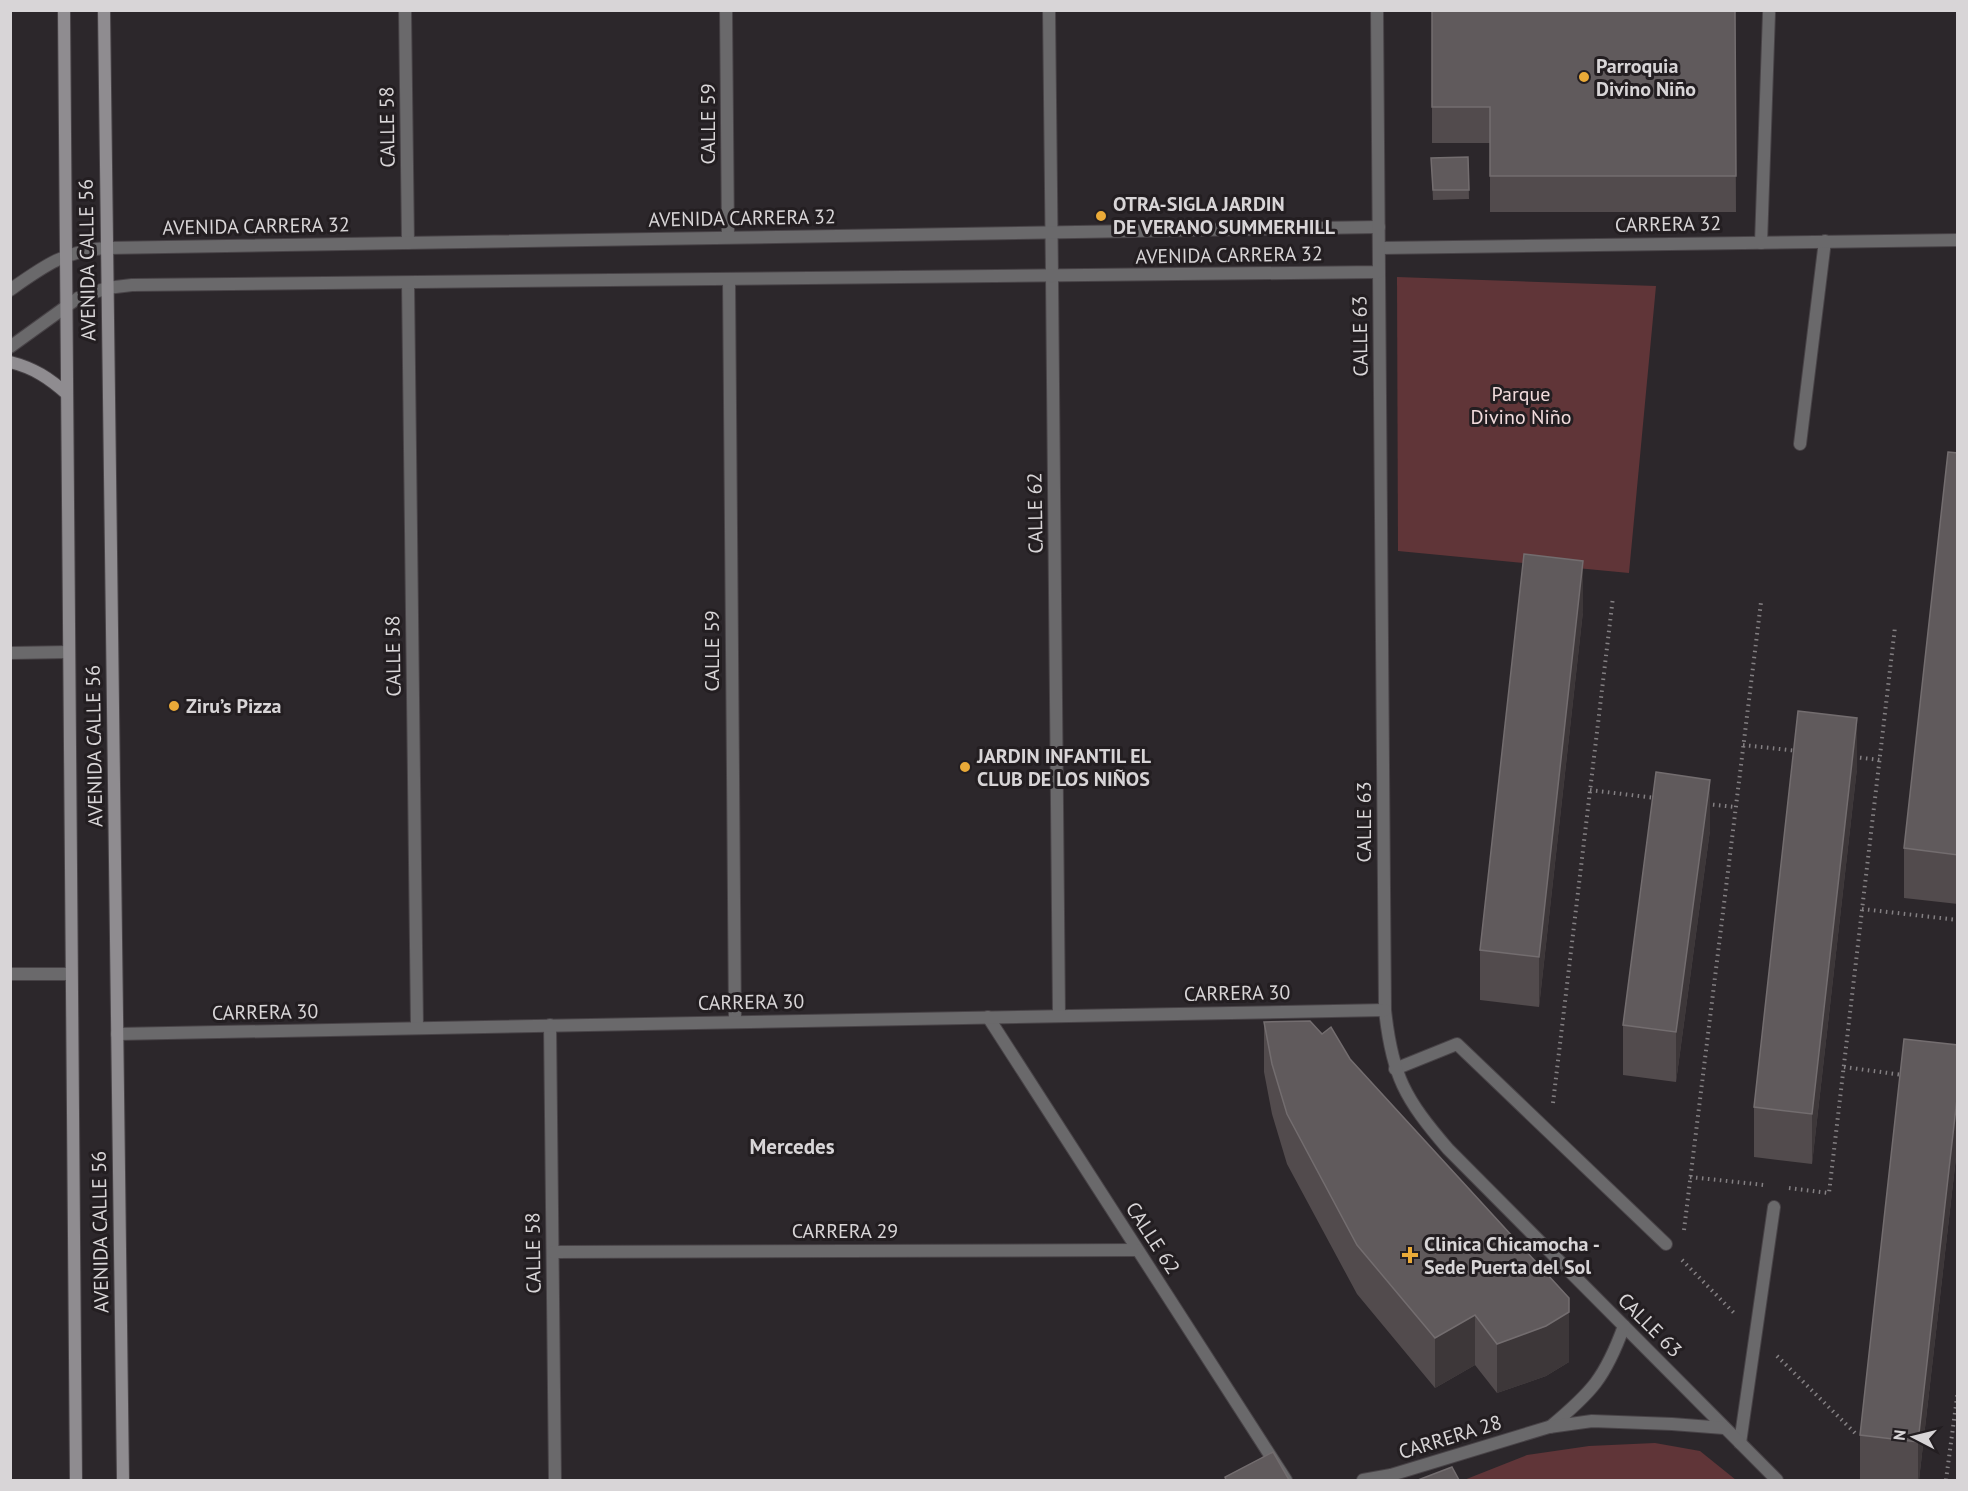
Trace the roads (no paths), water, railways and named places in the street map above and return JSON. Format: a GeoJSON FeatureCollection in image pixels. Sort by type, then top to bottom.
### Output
{"type":"FeatureCollection","features":[{"type":"Feature","properties":{"kind":"main road","name":"AVENIDA CALLE 56"},"geometry":{"type":"LineString","coordinates":[[64,10],[75,1480]]}},
{"type":"Feature","properties":{"kind":"main road","name":"AVENIDA CALLE 56"},"geometry":{"type":"LineString","coordinates":[[104,10],[123,1480]]}},
{"type":"Feature","properties":{"kind":"main road"},"geometry":{"type":"LineString","coordinates":[[10,362],[28,367],[47,377],[67,394]]}},
{"type":"Feature","properties":{"kind":"street","name":"CALLE 58"},"geometry":{"type":"LineString","coordinates":[[405,10],[408,243]]}},
{"type":"Feature","properties":{"kind":"street","name":"CALLE 59"},"geometry":{"type":"LineString","coordinates":[[726,10],[728,237]]}},
{"type":"Feature","properties":{"kind":"street","name":"CALLE 62"},"geometry":{"type":"LineString","coordinates":[[1049,10],[1059,1016]]}},
{"type":"Feature","properties":{"kind":"street","name":"CALLE 63"},"geometry":{"type":"LineString","coordinates":[[1377,10],[1385,1010],[1395,1069],[1406,1094],[1422,1119],[1448,1149],[1777,1480]]}},
{"type":"Feature","properties":{"kind":"street"},"geometry":{"type":"LineString","coordinates":[[1761,243],[1769,13]]}},
{"type":"Feature","properties":{"kind":"street","name":"AVENIDA CARRERA 32"},"geometry":{"type":"LineString","coordinates":[[10,290],[35,272],[66,255],[88,249],[106,248],[1379,227]]}},
{"type":"Feature","properties":{"kind":"street","name":"CARRERA 32"},"geometry":{"type":"LineString","coordinates":[[1379,248],[1958,240]]}},
{"type":"Feature","properties":{"kind":"street"},"geometry":{"type":"LineString","coordinates":[[1800,444],[1825,241]]}},
{"type":"Feature","properties":{"kind":"street","name":"AVENIDA CARRERA 32"},"geometry":{"type":"LineString","coordinates":[[10,347],[78,298],[107,288],[132,285],[1379,272]]}},
{"type":"Feature","properties":{"kind":"street","name":"CALLE 59"},"geometry":{"type":"LineString","coordinates":[[729,279],[735,1022]]}},
{"type":"Feature","properties":{"kind":"street","name":"CALLE 58"},"geometry":{"type":"LineString","coordinates":[[408,283],[417,1028]]}},
{"type":"Feature","properties":{"kind":"street"},"geometry":{"type":"LineString","coordinates":[[10,654],[69,652]]}},
{"type":"Feature","properties":{"kind":"street"},"geometry":{"type":"LineString","coordinates":[[10,974],[72,974]]}},
{"type":"Feature","properties":{"kind":"street","name":"CARRERA 30"},"geometry":{"type":"LineString","coordinates":[[117,1034],[1385,1010]]}},
{"type":"Feature","properties":{"kind":"street","name":"CALLE 62"},"geometry":{"type":"LineString","coordinates":[[988,1017],[1286,1480]]}},
{"type":"Feature","properties":{"kind":"street","name":"CALLE 58"},"geometry":{"type":"LineString","coordinates":[[550,1025],[555,1480]]}},
{"type":"Feature","properties":{"kind":"street"},"geometry":{"type":"LineString","coordinates":[[1395,1069],[1457,1044],[1666,1244]]}},
{"type":"Feature","properties":{"kind":"street"},"geometry":{"type":"LineString","coordinates":[[1740,1443],[1774,1207]]}},
{"type":"Feature","properties":{"kind":"street","name":"CARRERA 29"},"geometry":{"type":"LineString","coordinates":[[553,1252],[1137,1250]]}},
{"type":"Feature","properties":{"kind":"street","name":"CARRERA 28"},"geometry":{"type":"LineString","coordinates":[[1549,1427],[1581,1401],[1599,1380],[1614,1355],[1624,1326]]}},
{"type":"Feature","properties":{"kind":"street","name":"CARRERA 28"},"geometry":{"type":"LineString","coordinates":[[1363,1480],[1391,1475],[1549,1427],[1592,1421],[1725,1428]]}},
{"type":"Feature","properties":{"kind":"place","name":"Parroquia Divino Niño"},"geometry":{"type":"Point","coordinates":[1584,77]}},
{"type":"Feature","properties":{"kind":"place","name":"OTRA-SIGLA JARDIN DE VERANO SUMMERHILL"},"geometry":{"type":"Point","coordinates":[1101,216]}},
{"type":"Feature","properties":{"kind":"place","name":"Ziru’s Pizza"},"geometry":{"type":"Point","coordinates":[174,706]}},
{"type":"Feature","properties":{"kind":"place","name":"JARDIN INFANTIL EL CLUB DE LOS NIÑOS"},"geometry":{"type":"Point","coordinates":[965,767]}},
{"type":"Feature","properties":{"kind":"place","name":"Clinica Chicamocha - Sede Puerta del Sol"},"geometry":{"type":"Point","coordinates":[1410,1255]}},
{"type":"Feature","properties":{"kind":"district","name":"Mercedes"},"geometry":{"type":"Point","coordinates":[792,1146]}},
{"type":"Feature","properties":{"kind":"park label","name":"Parque Divino Niño"},"geometry":{"type":"Point","coordinates":[1521,406]}}]}
